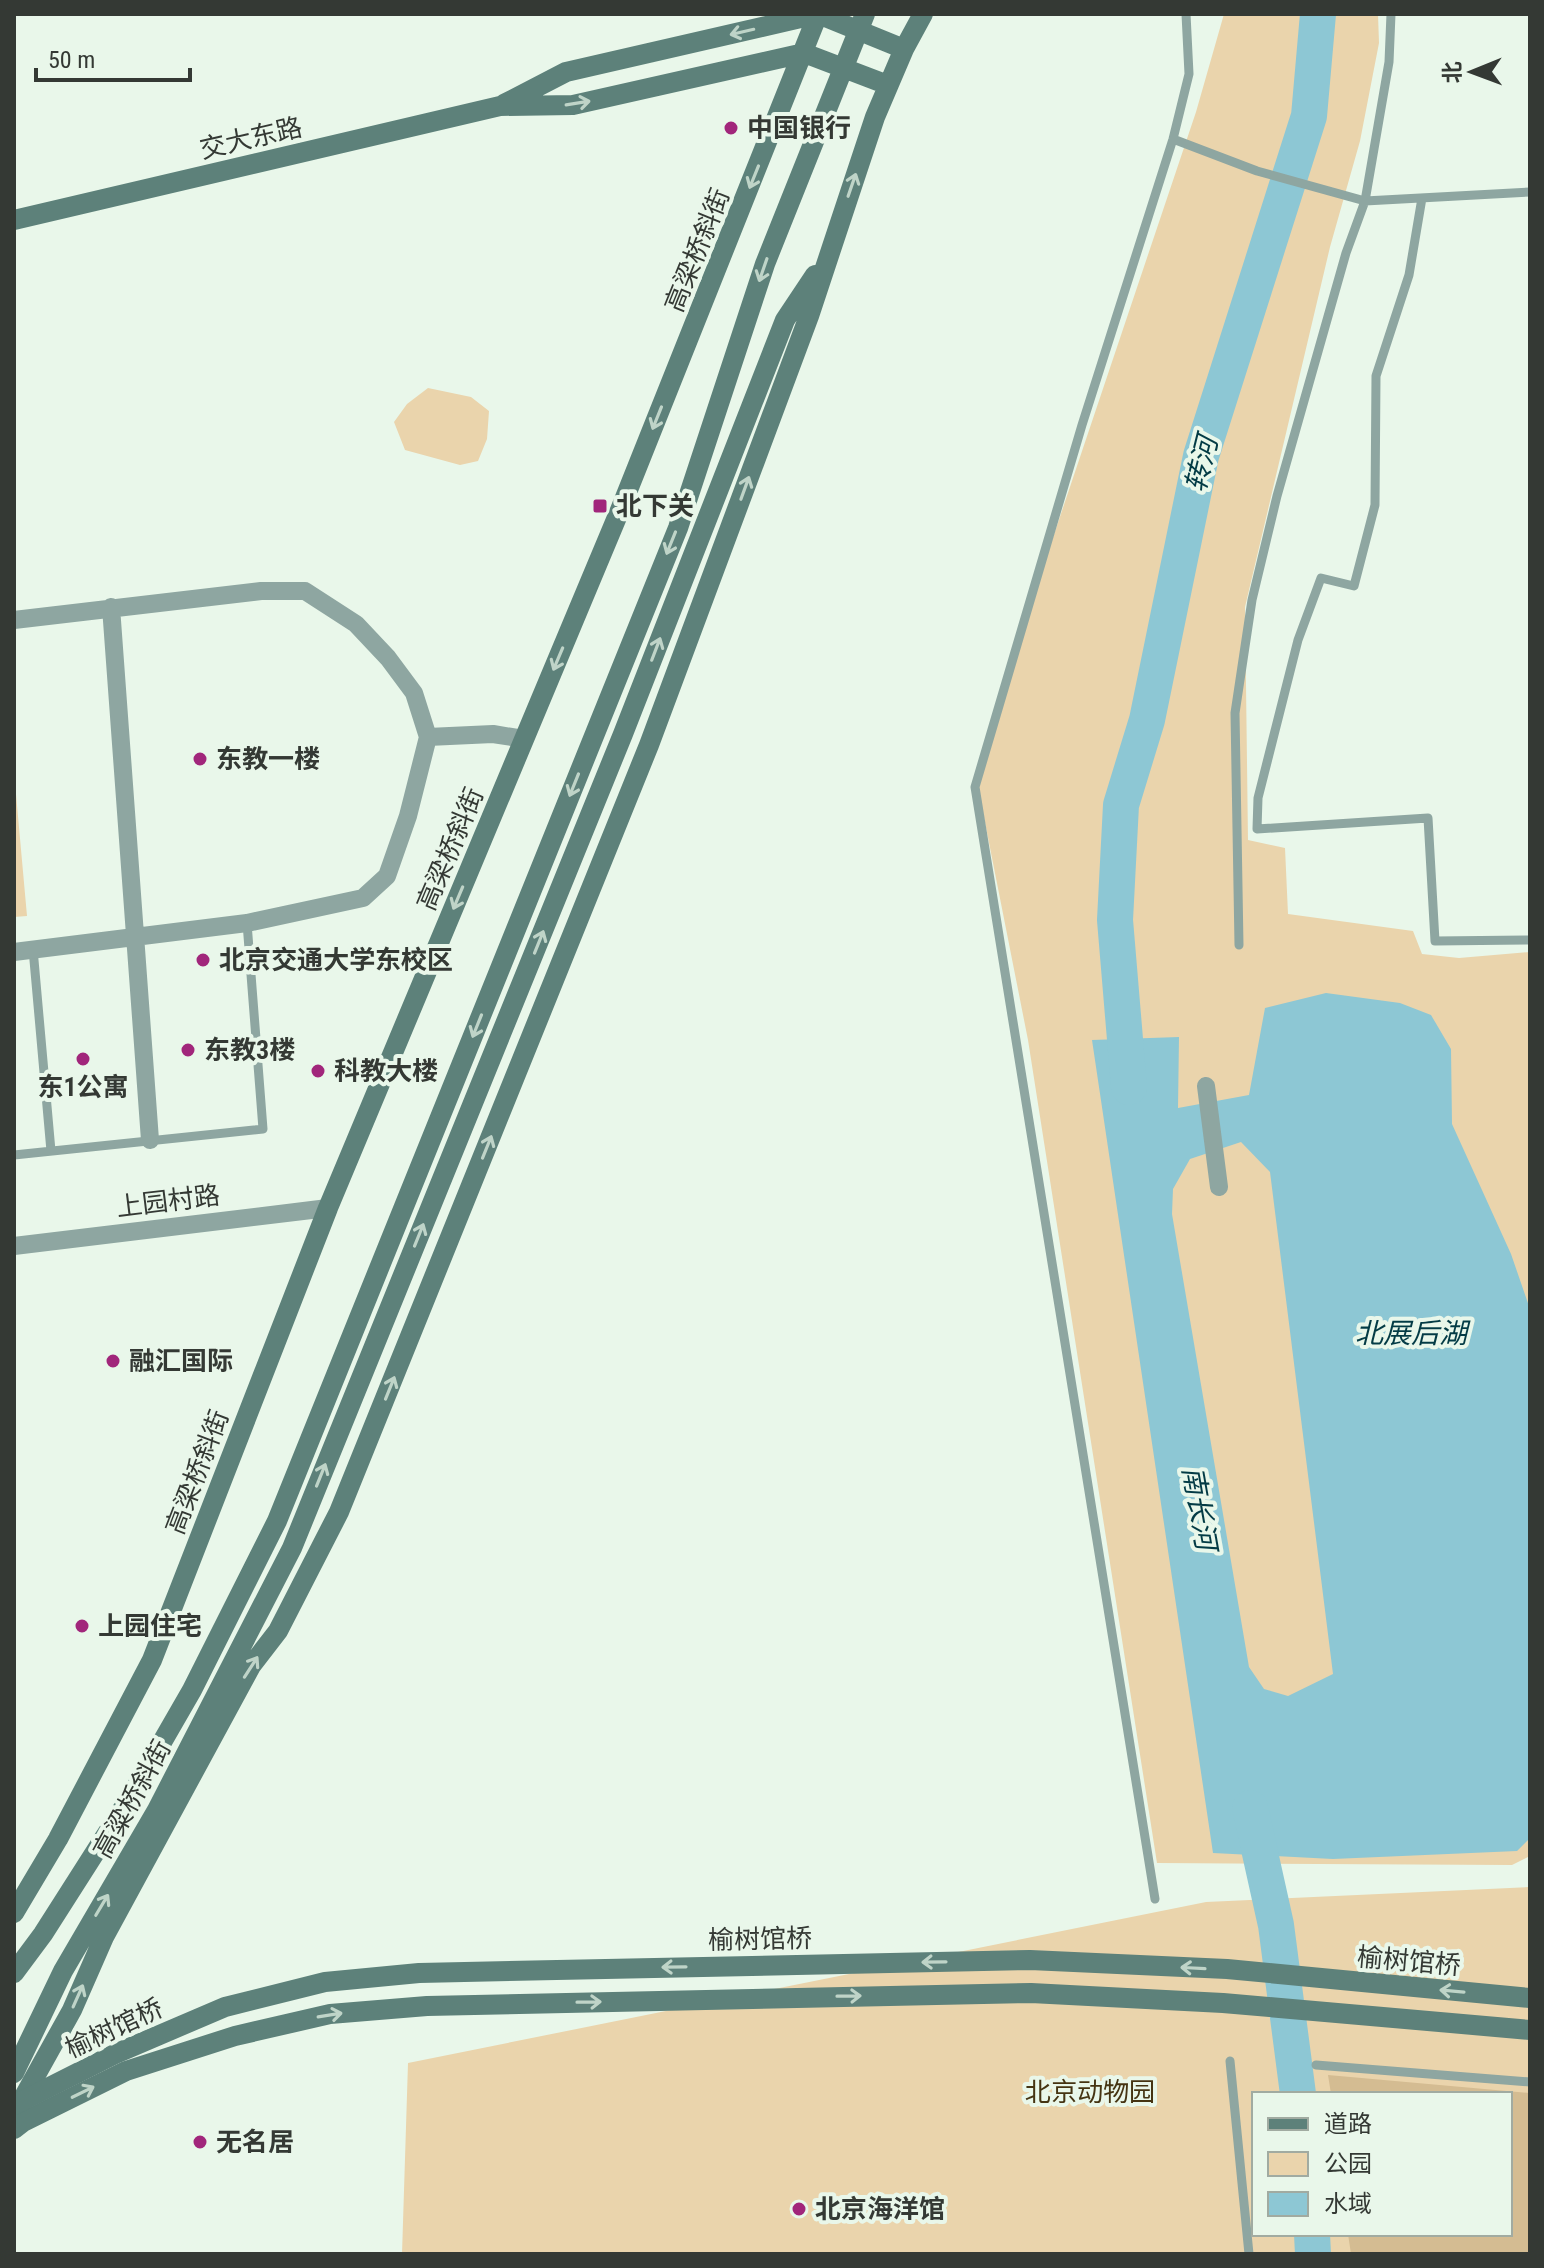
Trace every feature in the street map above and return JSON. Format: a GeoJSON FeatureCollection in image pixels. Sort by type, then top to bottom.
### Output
{"type":"FeatureCollection","features":[{"type":"Feature","properties":{"kind":"main road"},"geometry":{"type":"LineString","coordinates":[[818,14],[862,22],[904,49]]}},
{"type":"Feature","properties":{"kind":"main road","name":"高梁桥斜街"},"geometry":{"type":"LineString","coordinates":[[14,1913],[58,1839],[152,1660],[328,1208],[620,510],[818,14]]}},
{"type":"Feature","properties":{"kind":"main road","name":"交大东路"},"geometry":{"type":"LineString","coordinates":[[500,106],[566,72],[818,14]]}},
{"type":"Feature","properties":{"kind":"main road"},"geometry":{"type":"LineString","coordinates":[[14,2114],[66,2022],[104,1937],[147,1857],[251,1666],[278,1631],[339,1512],[649,745],[803,331],[888,85],[923,14]]}},
{"type":"Feature","properties":{"kind":"main road"},"geometry":{"type":"LineString","coordinates":[[845,68],[862,22]]}},
{"type":"Feature","properties":{"kind":"main road"},"geometry":{"type":"LineString","coordinates":[[804,53],[888,85]]}},
{"type":"Feature","properties":{"kind":"main road","name":"交大东路"},"geometry":{"type":"LineString","coordinates":[[14,220],[500,106],[573,105],[804,53]]}},
{"type":"Feature","properties":{"kind":"main road","name":"高粱桥斜街"},"geometry":{"type":"LineString","coordinates":[[14,1973],[43,1934],[131,1796],[192,1690],[277,1521],[678,528],[765,264],[845,68]]}},
{"type":"Feature","properties":{"kind":"main road"},"geometry":{"type":"LineString","coordinates":[[292,1548],[623,734],[785,320],[826,258]]}},
{"type":"Feature","properties":{"kind":"main road"},"geometry":{"type":"LineString","coordinates":[[292,1548],[339,1512]]}},
{"type":"Feature","properties":{"kind":"main road","name":"高粱桥斜街"},"geometry":{"type":"LineString","coordinates":[[14,2073],[63,1971],[157,1810],[292,1548]]}},
{"type":"Feature","properties":{"kind":"main road","name":"榆树馆桥"},"geometry":{"type":"LineString","coordinates":[[14,2105],[115,2054],[225,2007],[325,1982],[419,1973],[1030,1960],[1227,1969],[1530,1998]]}},
{"type":"Feature","properties":{"kind":"main road","name":"榆树馆桥"},"geometry":{"type":"LineString","coordinates":[[14,2129],[126,2071],[235,2036],[330,2014],[427,2006],[1031,1993],[1223,2003],[1530,2030]]}},
{"type":"Feature","properties":{"kind":"street"},"geometry":{"type":"LineString","coordinates":[[14,620],[261,591],[305,591],[356,624],[388,658],[414,693],[428,737],[408,816],[387,876],[363,898],[247,923],[14,952]]}},
{"type":"Feature","properties":{"kind":"street"},"geometry":{"type":"LineString","coordinates":[[111,607],[150,1140]]}},
{"type":"Feature","properties":{"kind":"street"},"geometry":{"type":"LineString","coordinates":[[428,737],[493,734],[524,739]]}},
{"type":"Feature","properties":{"kind":"street"},"geometry":{"type":"LineString","coordinates":[[1206,1086],[1219,1187]]}},
{"type":"Feature","properties":{"kind":"street","name":"上园村路"},"geometry":{"type":"LineString","coordinates":[[14,1246],[328,1208]]}},
{"type":"Feature","properties":{"kind":"lane"},"geometry":{"type":"LineString","coordinates":[[1155,1899],[975,787],[1082,425],[1173,139],[1189,74],[1186,14]]}},
{"type":"Feature","properties":{"kind":"lane"},"geometry":{"type":"LineString","coordinates":[[1239,945],[1235,713],[1252,600],[1277,496],[1341,269],[1365,201],[1389,62],[1391,14]]}},
{"type":"Feature","properties":{"kind":"lane"},"geometry":{"type":"LineString","coordinates":[[1173,139],[1257,171],[1365,201],[1530,192]]}},
{"type":"Feature","properties":{"kind":"lane"},"geometry":{"type":"LineString","coordinates":[[1422,198],[1409,275],[1376,376],[1375,505],[1354,586],[1321,578],[1298,640],[1258,798],[1257,829],[1428,818],[1435,941],[1530,940]]}},
{"type":"Feature","properties":{"kind":"lane"},"geometry":{"type":"LineString","coordinates":[[14,1155],[263,1129],[247,923]]}},
{"type":"Feature","properties":{"kind":"lane"},"geometry":{"type":"LineString","coordinates":[[33,949],[51,1151]]}},
{"type":"Feature","properties":{"kind":"lane"},"geometry":{"type":"LineString","coordinates":[[1230,2061],[1249,2254]]}},
{"type":"Feature","properties":{"kind":"lane"},"geometry":{"type":"LineString","coordinates":[[1316,2065],[1530,2082]]}},
{"type":"Feature","properties":{"kind":"green space"},"geometry":{"type":"Polygon","coordinates":[[[1224,14],[1378,14],[1379,43],[1360,141],[1330,247],[1245,607],[1248,840],[1285,848],[1288,914],[1413,931],[1422,954],[1459,958],[1530,952],[1530,1856],[1512,1865],[1157,1863],[1028,1040],[978,787],[1035,591],[1196,112],[1224,14]]]}},
{"type":"Feature","properties":{"kind":"green space"},"geometry":{"type":"Polygon","coordinates":[[[428,388],[471,397],[489,411],[487,439],[478,461],[460,465],[405,450],[394,422],[407,404],[428,388]]]}},
{"type":"Feature","properties":{"kind":"green space"},"geometry":{"type":"Polygon","coordinates":[[[14,772],[27,916],[14,917],[14,772]]]}},
{"type":"Feature","properties":{"kind":"green space","name":"北京动物园"},"geometry":{"type":"Polygon","coordinates":[[[1530,1887],[1530,2254],[402,2254],[408,2063],[1206,1902],[1530,1887]]]}},
{"type":"Feature","properties":{"kind":"shaded area"},"geometry":{"type":"Polygon","coordinates":[[[1328,2075],[1530,2093],[1530,2254],[1351,2254],[1348,2236],[1512,2236],[1512,2092],[1331,2092],[1328,2075]]]}},
{"type":"Feature","properties":{"kind":"water","name":"北展后湖"},"geometry":{"type":"Polygon","coordinates":[[[1326,993],[1400,1003],[1431,1015],[1451,1049],[1452,1124],[1511,1254],[1530,1309],[1530,1838],[1517,1851],[1333,1859],[1213,1853],[1092,1040],[1179,1037],[1178,1108],[1249,1095],[1265,1008],[1326,993]],[[1241,1142],[1190,1159],[1173,1189],[1172,1214],[1249,1667],[1264,1689],[1288,1696],[1333,1674],[1270,1172],[1241,1142]]]}},
{"type":"Feature","properties":{"kind":"waterway","name":"转河"},"geometry":{"type":"LineString","coordinates":[[1129,1087],[1115,920],[1121,805],[1147,720],[1201,456],[1309,116],[1318,14]]}},
{"type":"Feature","properties":{"kind":"waterway","name":"南长河"},"geometry":{"type":"LineString","coordinates":[[1250,1808],[1276,1925],[1298,2092]]}},
{"type":"Feature","properties":{"kind":"waterway","name":"南长河"},"geometry":{"type":"LineString","coordinates":[[1312,2236],[1313,2254]]}},
{"type":"Feature","properties":{"kind":"place","name":"中国银行"},"geometry":{"type":"Point","coordinates":[731,128]}},
{"type":"Feature","properties":{"kind":"place","name":"北下关"},"geometry":{"type":"Point","coordinates":[600,506]}},
{"type":"Feature","properties":{"kind":"place","name":"东教一楼"},"geometry":{"type":"Point","coordinates":[200,759]}},
{"type":"Feature","properties":{"kind":"place","name":"北京交通大学东校区"},"geometry":{"type":"Point","coordinates":[203,960]}},
{"type":"Feature","properties":{"kind":"place","name":"东教3楼"},"geometry":{"type":"Point","coordinates":[188,1050]}},
{"type":"Feature","properties":{"kind":"place","name":"东1公寓"},"geometry":{"type":"Point","coordinates":[83,1059]}},
{"type":"Feature","properties":{"kind":"place","name":"科教大楼"},"geometry":{"type":"Point","coordinates":[318,1071]}},
{"type":"Feature","properties":{"kind":"place","name":"融汇国际"},"geometry":{"type":"Point","coordinates":[113,1361]}},
{"type":"Feature","properties":{"kind":"place","name":"上园住宅"},"geometry":{"type":"Point","coordinates":[82,1626]}},
{"type":"Feature","properties":{"kind":"place","name":"无名居"},"geometry":{"type":"Point","coordinates":[200,2142]}},
{"type":"Feature","properties":{"kind":"place","name":"北京海洋馆"},"geometry":{"type":"Point","coordinates":[799,2209]}}]}
